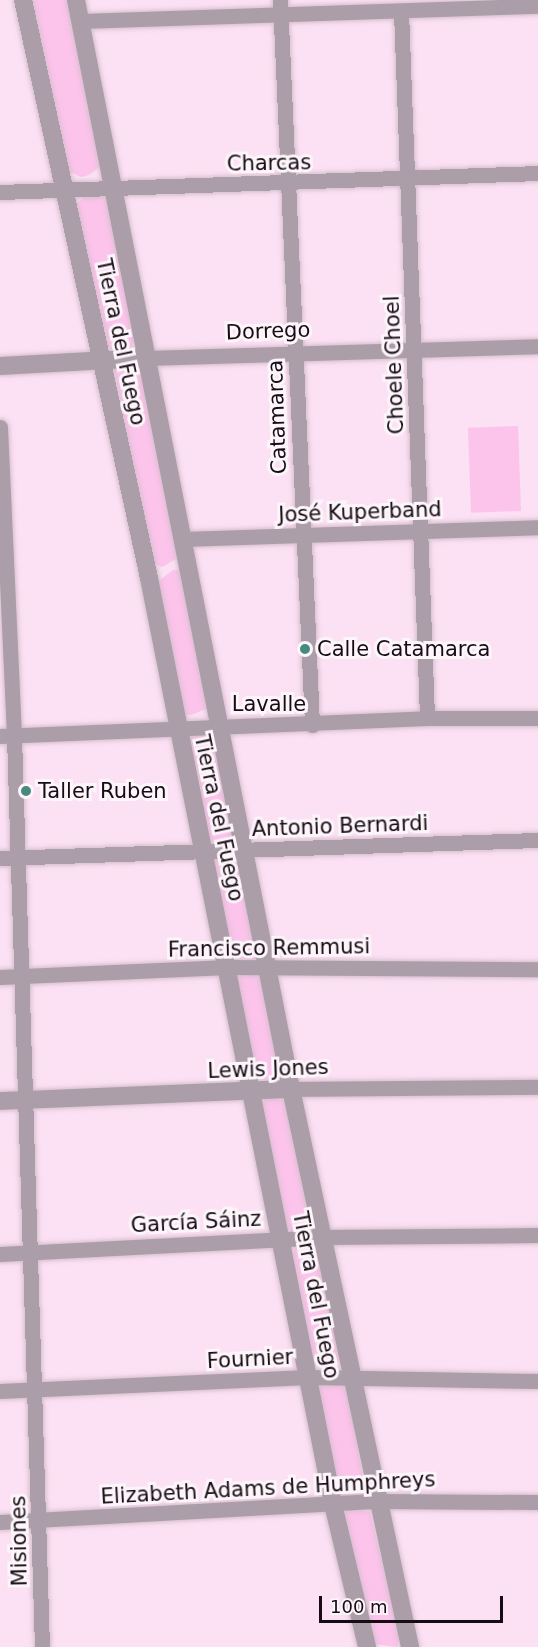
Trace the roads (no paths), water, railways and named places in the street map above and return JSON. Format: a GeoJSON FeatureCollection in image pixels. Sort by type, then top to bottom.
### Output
{"type":"FeatureCollection","features":[{"type":"Feature","properties":{"kind":"street","name":"Tierra del Fuego"},"geometry":{"type":"LineString","coordinates":[[22,0],[102,360],[283,1238],[333,1504],[367,1647]]}},
{"type":"Feature","properties":{"kind":"street","name":"Tierra del Fuego"},"geometry":{"type":"LineString","coordinates":[[76,0],[244,850],[270,967],[291,1089],[321,1237],[410,1647]]}},
{"type":"Feature","properties":{"kind":"street"},"geometry":{"type":"LineString","coordinates":[[81,21],[280,7],[401,11],[538,6]]}},
{"type":"Feature","properties":{"kind":"street","name":"Catamarca"},"geometry":{"type":"LineString","coordinates":[[280,7],[312,725]]}},
{"type":"Feature","properties":{"kind":"street","name":"Choele Choel"},"geometry":{"type":"LineString","coordinates":[[401,11],[422,531],[427,718]]}},
{"type":"Feature","properties":{"kind":"street","name":"Charcas"},"geometry":{"type":"LineString","coordinates":[[0,192],[114,185],[289,184],[538,173]]}},
{"type":"Feature","properties":{"kind":"street","name":"Dorrego"},"geometry":{"type":"LineString","coordinates":[[0,366],[295,352],[538,346]]}},
{"type":"Feature","properties":{"kind":"street","name":"Misiones"},"geometry":{"type":"LineString","coordinates":[[0,428],[7,736],[17,857],[19,975],[40,1520],[42,1647]]}},
{"type":"Feature","properties":{"kind":"street","name":"José Kuperband"},"geometry":{"type":"LineString","coordinates":[[183,539],[538,527]]}},
{"type":"Feature","properties":{"kind":"street","name":"Lavalle"},"geometry":{"type":"LineString","coordinates":[[7,736],[177,730],[220,726],[312,725],[427,718],[538,718]]}},
{"type":"Feature","properties":{"kind":"street","name":"Antonio Bernardi"},"geometry":{"type":"LineString","coordinates":[[0,858],[538,840]]}},
{"type":"Feature","properties":{"kind":"street","name":"Francisco Remmusi"},"geometry":{"type":"LineString","coordinates":[[0,976],[228,967],[538,969]]}},
{"type":"Feature","properties":{"kind":"street","name":"Lewis Jones"},"geometry":{"type":"LineString","coordinates":[[0,1101],[291,1089],[538,1087]]}},
{"type":"Feature","properties":{"kind":"street","name":"García Sáinz"},"geometry":{"type":"LineString","coordinates":[[0,1254],[283,1238],[538,1235]]}},
{"type":"Feature","properties":{"kind":"street","name":"Fournier"},"geometry":{"type":"LineString","coordinates":[[0,1391],[352,1376],[538,1381]]}},
{"type":"Feature","properties":{"kind":"street","name":"Elizabeth Adams de Humphreys"},"geometry":{"type":"LineString","coordinates":[[0,1522],[378,1501],[538,1502]]}},
{"type":"Feature","properties":{"kind":"place","name":"Calle Catamarca"},"geometry":{"type":"Point","coordinates":[305,649]}},
{"type":"Feature","properties":{"kind":"place","name":"Taller Ruben"},"geometry":{"type":"Point","coordinates":[26,791]}}]}
